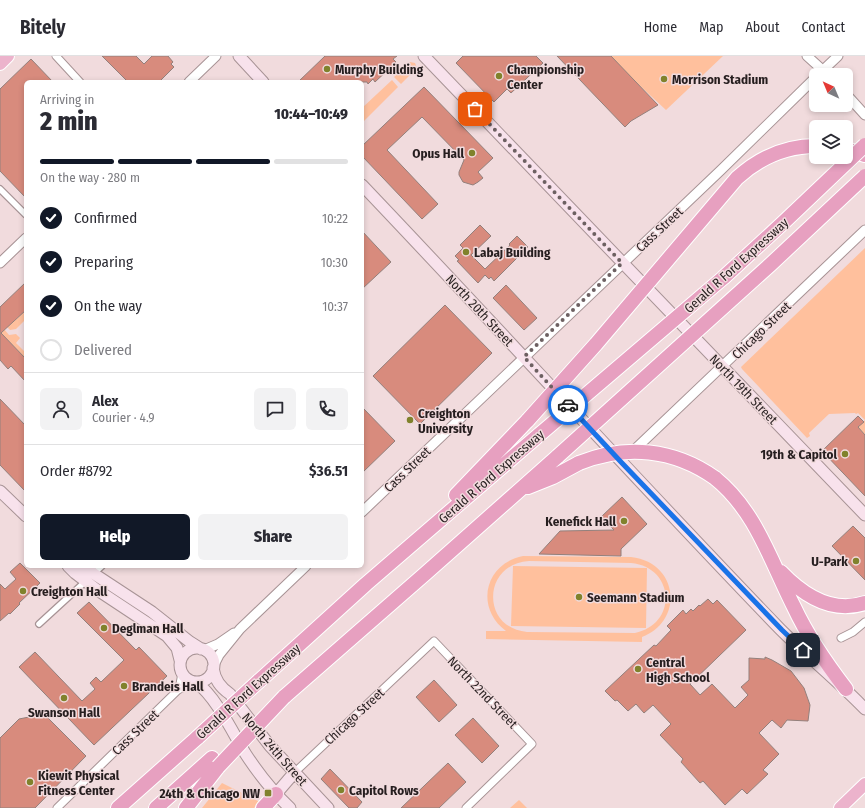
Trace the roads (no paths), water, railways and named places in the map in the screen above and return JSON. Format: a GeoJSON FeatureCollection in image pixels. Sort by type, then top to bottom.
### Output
{"type":"FeatureCollection","features":[{"type":"Feature","properties":{"kind":"highway"},"geometry":{"type":"LineString","coordinates":[[0,64],[8,56]]}},
{"type":"Feature","properties":{"kind":"highway","name":"Gerald R Ford Expressway"},"geometry":{"type":"LineString","coordinates":[[118,808],[366,584],[723,278],[865,145]]}},
{"type":"Feature","properties":{"kind":"highway"},"geometry":{"type":"LineString","coordinates":[[366,584],[528,420],[596,344],[737,178],[753,164],[772,155],[795,148],[809,147]]}},
{"type":"Feature","properties":{"kind":"highway"},"geometry":{"type":"LineString","coordinates":[[853,151],[865,155]]}},
{"type":"Feature","properties":{"kind":"highway","name":"Gerald R Ford Expressway"},"geometry":{"type":"LineString","coordinates":[[156,808],[215,763],[284,697],[519,492],[772,264],[865,176]]}},
{"type":"Feature","properties":{"kind":"highway"},"geometry":{"type":"LineString","coordinates":[[519,492],[594,457],[625,451],[653,452],[688,462],[716,478],[736,497],[751,518],[804,626],[822,657],[846,689]]}},
{"type":"Feature","properties":{"kind":"highway"},"geometry":{"type":"LineString","coordinates":[[772,560],[795,586],[817,601],[843,607],[856,606],[865,603]]}},
{"type":"Feature","properties":{"kind":"highway"},"geometry":{"type":"LineString","coordinates":[[186,808],[215,763]]}},
{"type":"Feature","properties":{"kind":"highway"},"geometry":{"type":"LineString","coordinates":[[840,808],[865,784]]}},
{"type":"Feature","properties":{"kind":"highway"},"geometry":{"type":"LineString","coordinates":[[263,808],[276,794]]}},
{"type":"Feature","properties":{"kind":"main road"},"geometry":{"type":"LineString","coordinates":[[239,56],[262,80]]}},
{"type":"Feature","properties":{"kind":"main road","name":"North 19th Street"},"geometry":{"type":"LineString","coordinates":[[424,56],[865,515]]}},
{"type":"Feature","properties":{"kind":"main road","name":"North 20th Street"},"geometry":{"type":"LineString","coordinates":[[364,187],[621,462],[782,630],[846,689],[865,709]]}},
{"type":"Feature","properties":{"kind":"main road"},"geometry":{"type":"LineString","coordinates":[[0,491],[24,514]]}},
{"type":"Feature","properties":{"kind":"main road"},"geometry":{"type":"LineString","coordinates":[[72,568],[90,578],[152,612],[190,642],[203,649],[211,656],[214,667],[209,677],[200,682],[195,682],[189,680],[182,674],[177,648],[167,636],[90,578],[83,568]]}},
{"type":"Feature","properties":{"kind":"main road"},"geometry":{"type":"LineString","coordinates":[[180,660],[186,652],[196,648],[203,649]]}},
{"type":"Feature","properties":{"kind":"main road"},"geometry":{"type":"LineString","coordinates":[[219,655],[220,668],[230,694]]}},
{"type":"Feature","properties":{"kind":"main road","name":"North 24th Street"},"geometry":{"type":"LineString","coordinates":[[214,667],[217,681],[222,688],[230,694],[264,739],[294,773],[328,808]]}},
{"type":"Feature","properties":{"kind":"main road","name":"North 24th Street"},"geometry":{"type":"LineString","coordinates":[[195,682],[201,686],[212,699],[246,755],[276,794],[290,808]]}},
{"type":"Feature","properties":{"kind":"main road","name":"Chicago Street"},"geometry":{"type":"LineString","coordinates":[[276,794],[294,773]]}},
{"type":"Feature","properties":{"kind":"street"},"geometry":{"type":"LineString","coordinates":[[56,56],[78,80]]}},
{"type":"Feature","properties":{"kind":"street"},"geometry":{"type":"LineString","coordinates":[[191,80],[216,56]]}},
{"type":"Feature","properties":{"kind":"street"},"geometry":{"type":"LineString","coordinates":[[807,56],[817,68]]}},
{"type":"Feature","properties":{"kind":"street"},"geometry":{"type":"LineString","coordinates":[[827,68],[838,56]]}},
{"type":"Feature","properties":{"kind":"street","name":"Cass Street"},"geometry":{"type":"LineString","coordinates":[[364,510],[622,263],[722,170],[809,84]]}},
{"type":"Feature","properties":{"kind":"street"},"geometry":{"type":"LineString","coordinates":[[853,102],[865,116]]}},
{"type":"Feature","properties":{"kind":"street"},"geometry":{"type":"LineString","coordinates":[[853,105],[865,116]]}},
{"type":"Feature","properties":{"kind":"street"},"geometry":{"type":"LineString","coordinates":[[0,189],[24,214]]}},
{"type":"Feature","properties":{"kind":"street","name":"Chicago Street"},"geometry":{"type":"LineString","coordinates":[[621,462],[865,230]]}},
{"type":"Feature","properties":{"kind":"street"},"geometry":{"type":"LineString","coordinates":[[0,263],[24,240]]}},
{"type":"Feature","properties":{"kind":"street"},"geometry":{"type":"LineString","coordinates":[[39,624],[100,568]]}},
{"type":"Feature","properties":{"kind":"street"},"geometry":{"type":"LineString","coordinates":[[214,667],[219,655],[240,629],[304,568]]}},
{"type":"Feature","properties":{"kind":"street"},"geometry":{"type":"LineString","coordinates":[[841,638],[853,632],[865,622]]}},
{"type":"Feature","properties":{"kind":"street"},"geometry":{"type":"LineString","coordinates":[[203,649],[218,644],[240,629]]}},
{"type":"Feature","properties":{"kind":"street","name":"Chicago Street"},"geometry":{"type":"LineString","coordinates":[[294,773],[434,641]]}},
{"type":"Feature","properties":{"kind":"street","name":"North 22nd Street"},"geometry":{"type":"LineString","coordinates":[[434,641],[532,744],[466,808]]}},
{"type":"Feature","properties":{"kind":"street"},"geometry":{"type":"LineString","coordinates":[[178,690],[182,674]]}},
{"type":"Feature","properties":{"kind":"street","name":"Cass Street"},"geometry":{"type":"LineString","coordinates":[[57,808],[178,690],[195,682]]}},
{"type":"Feature","properties":{"kind":"place","name":"Murphy Building"},"geometry":{"type":"Point","coordinates":[327,69]}},
{"type":"Feature","properties":{"kind":"place","name":"Championship Center"},"geometry":{"type":"Point","coordinates":[499,76]}},
{"type":"Feature","properties":{"kind":"place","name":"Morrison Stadium"},"geometry":{"type":"Point","coordinates":[664,79]}},
{"type":"Feature","properties":{"kind":"place","name":"Opus Hall"},"geometry":{"type":"Point","coordinates":[472,153]}},
{"type":"Feature","properties":{"kind":"place","name":"Labaj Building"},"geometry":{"type":"Point","coordinates":[466,252]}},
{"type":"Feature","properties":{"kind":"place","name":"Creighton University"},"geometry":{"type":"Point","coordinates":[410,420]}},
{"type":"Feature","properties":{"kind":"place","name":"19th & Capitol"},"geometry":{"type":"Point","coordinates":[845,454]}},
{"type":"Feature","properties":{"kind":"place","name":"Kenefick Hall"},"geometry":{"type":"Point","coordinates":[624,521]}},
{"type":"Feature","properties":{"kind":"place","name":"U-Park"},"geometry":{"type":"Point","coordinates":[856,561]}},
{"type":"Feature","properties":{"kind":"place","name":"Creighton Hall"},"geometry":{"type":"Point","coordinates":[23,591]}},
{"type":"Feature","properties":{"kind":"place","name":"Seemann Stadium"},"geometry":{"type":"Point","coordinates":[579,597]}},
{"type":"Feature","properties":{"kind":"place","name":"Deglman Hall"},"geometry":{"type":"Point","coordinates":[104,628]}},
{"type":"Feature","properties":{"kind":"place","name":"Central High School"},"geometry":{"type":"Point","coordinates":[638,669]}},
{"type":"Feature","properties":{"kind":"place","name":"Brandeis Hall"},"geometry":{"type":"Point","coordinates":[124,686]}},
{"type":"Feature","properties":{"kind":"place","name":"Swanson Hall"},"geometry":{"type":"Point","coordinates":[64,698]}},
{"type":"Feature","properties":{"kind":"place","name":"Kiewit Physical Fitness Center"},"geometry":{"type":"Point","coordinates":[30,782]}},
{"type":"Feature","properties":{"kind":"place","name":"Capitol Rows"},"geometry":{"type":"Point","coordinates":[341,790]}},
{"type":"Feature","properties":{"kind":"place","name":"24th & Chicago NW"},"geometry":{"type":"Point","coordinates":[268,793]}}]}
